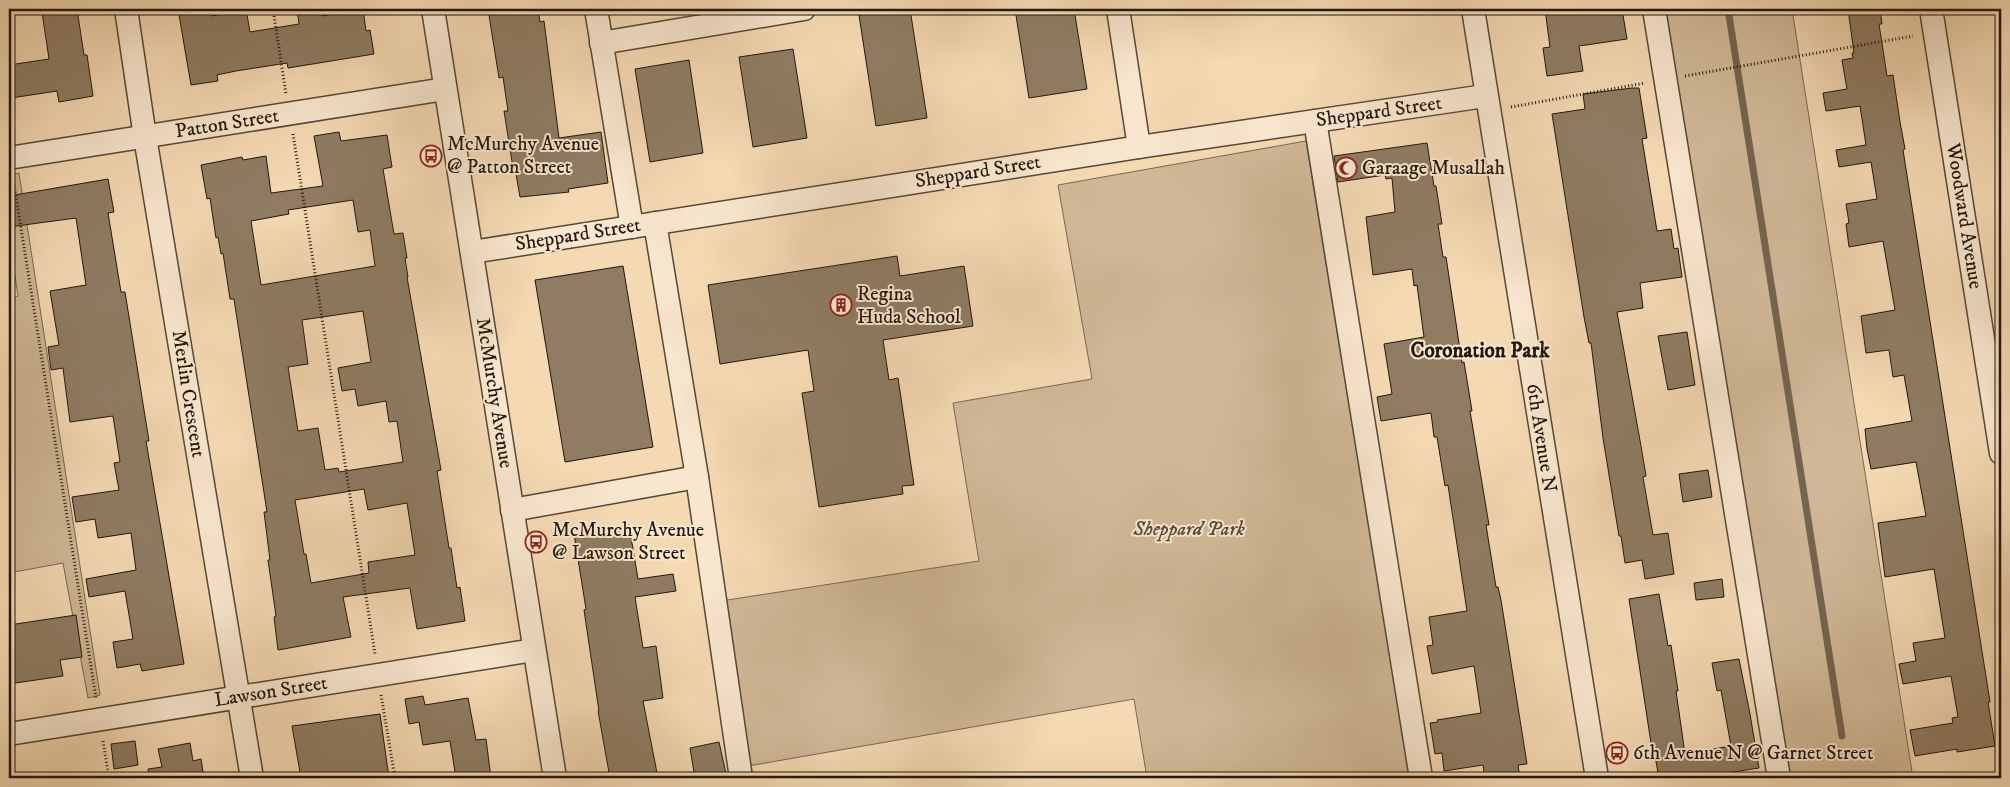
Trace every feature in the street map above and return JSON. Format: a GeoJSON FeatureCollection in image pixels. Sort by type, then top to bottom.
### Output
{"type":"FeatureCollection","features":[{"type":"Feature","properties":{"kind":"street","name":"Merlin Crescent"},"geometry":{"type":"LineString","coordinates":[[126,9],[145,137],[252,778]]}},
{"type":"Feature","properties":{"kind":"street","name":"McMurchy Avenue"},"geometry":{"type":"LineString","coordinates":[[433,9],[554,778]]}},
{"type":"Feature","properties":{"kind":"street"},"geometry":{"type":"LineString","coordinates":[[596,9],[632,227]]}},
{"type":"Feature","properties":{"kind":"street"},"geometry":{"type":"LineString","coordinates":[[601,43],[804,9]]}},
{"type":"Feature","properties":{"kind":"street"},"geometry":{"type":"LineString","coordinates":[[1118,9],[1139,147]]}},
{"type":"Feature","properties":{"kind":"street","name":"6th Avenue N"},"geometry":{"type":"LineString","coordinates":[[1472,9],[1597,778]]}},
{"type":"Feature","properties":{"kind":"street"},"geometry":{"type":"LineString","coordinates":[[1654,9],[1779,778]]}},
{"type":"Feature","properties":{"kind":"street","name":"Woodward Avenue"},"geometry":{"type":"LineString","coordinates":[[1931,9],[2001,454]]}},
{"type":"Feature","properties":{"kind":"street","name":"Patton Street"},"geometry":{"type":"LineString","coordinates":[[9,158],[445,90]]}},
{"type":"Feature","properties":{"kind":"street","name":"Sheppard Street"},"geometry":{"type":"LineString","coordinates":[[472,252],[1315,121],[1487,104]]}},
{"type":"Feature","properties":{"kind":"street"},"geometry":{"type":"LineString","coordinates":[[1315,121],[1421,778]]}},
{"type":"Feature","properties":{"kind":"street"},"geometry":{"type":"LineString","coordinates":[[655,223],[697,476],[741,778]]}},
{"type":"Feature","properties":{"kind":"street"},"geometry":{"type":"LineString","coordinates":[[512,510],[697,476]]}},
{"type":"Feature","properties":{"kind":"street","name":"Lawson Street"},"geometry":{"type":"LineString","coordinates":[[9,734],[534,650]]}},
{"type":"Feature","properties":{"kind":"path"},"geometry":{"type":"LineString","coordinates":[[273,9],[394,778]]}},
{"type":"Feature","properties":{"kind":"path"},"geometry":{"type":"LineString","coordinates":[[1487,104],[1665,80],[1935,32]]}},
{"type":"Feature","properties":{"kind":"path"},"geometry":{"type":"LineString","coordinates":[[9,158],[109,778]]}},
{"type":"Feature","properties":{"kind":"green space"},"geometry":{"type":"Polygon","coordinates":[[[1654,9],[1792,9],[1913,778],[1779,778],[1654,9]]]}},
{"type":"Feature","properties":{"kind":"green space","name":"Sheppard Park"},"geometry":{"type":"Polygon","coordinates":[[[1306,141],[1410,778],[1147,778],[1134,699],[748,766],[721,601],[979,561],[953,403],[1092,379],[1058,185],[1306,141]]]}},
{"type":"Feature","properties":{"kind":"green space"},"geometry":{"type":"Polygon","coordinates":[[[19,173],[100,695],[88,698],[63,563],[9,573],[9,298],[18,296],[9,237],[9,175],[19,173]]]}},
{"type":"Feature","properties":{"kind":"building"},"geometry":{"type":"Polygon","coordinates":[[[77,9],[84,55],[87,55],[93,96],[59,102],[57,91],[11,98],[9,65],[49,59],[42,12],[77,9]]]}},
{"type":"Feature","properties":{"kind":"building"},"geometry":{"type":"Polygon","coordinates":[[[178,9],[211,9],[212,16],[246,9],[250,32],[299,24],[297,9],[321,9],[322,16],[363,9],[366,31],[370,30],[374,54],[288,68],[287,63],[236,71],[217,75],[218,81],[191,85],[178,9]]]}},
{"type":"Feature","properties":{"kind":"building"},"geometry":{"type":"Polygon","coordinates":[[[488,9],[538,9],[540,22],[544,21],[559,138],[601,132],[608,183],[568,189],[569,192],[520,197],[516,174],[514,174],[504,111],[508,111],[503,77],[499,78],[488,9]]]}},
{"type":"Feature","properties":{"kind":"building"},"geometry":{"type":"Polygon","coordinates":[[[910,9],[927,118],[876,126],[859,15],[910,9]]]}},
{"type":"Feature","properties":{"kind":"building"},"geometry":{"type":"Polygon","coordinates":[[[1015,9],[1074,9],[1087,89],[1029,98],[1015,9]]]}},
{"type":"Feature","properties":{"kind":"building"},"geometry":{"type":"Polygon","coordinates":[[[1545,9],[1622,9],[1627,39],[1579,46],[1583,71],[1547,76],[1543,48],[1550,47],[1545,9]]]}},
{"type":"Feature","properties":{"kind":"building"},"geometry":{"type":"Polygon","coordinates":[[[1848,9],[1880,9],[1882,24],[1879,24],[1887,76],[1893,75],[1905,149],[1903,150],[1990,702],[1988,702],[1995,746],[1957,752],[1957,749],[1915,756],[1910,730],[1953,723],[1952,718],[1958,717],[1951,676],[1903,684],[1899,664],[1916,661],[1913,643],[1945,638],[1934,569],[1885,577],[1878,523],[1926,516],[1916,462],[1871,469],[1867,449],[1865,429],[1912,421],[1904,375],[1893,377],[1889,350],[1866,353],[1861,316],[1895,310],[1883,241],[1849,247],[1846,224],[1849,223],[1846,204],[1877,199],[1871,162],[1839,167],[1836,150],[1866,145],[1860,106],[1826,111],[1823,93],[1847,89],[1842,60],[1853,58],[1852,53],[1854,53],[1848,9]]]}},
{"type":"Feature","properties":{"kind":"building"},"geometry":{"type":"Polygon","coordinates":[[[793,49],[807,138],[753,147],[739,57],[793,49]]]}},
{"type":"Feature","properties":{"kind":"building"},"geometry":{"type":"Polygon","coordinates":[[[689,60],[703,153],[650,162],[635,69],[689,60]]]}},
{"type":"Feature","properties":{"kind":"building"},"geometry":{"type":"Polygon","coordinates":[[[1639,88],[1647,138],[1642,139],[1657,231],[1671,229],[1674,249],[1678,248],[1682,277],[1640,283],[1643,308],[1617,312],[1646,476],[1643,477],[1653,535],[1668,533],[1674,574],[1645,579],[1642,560],[1625,563],[1621,536],[1619,536],[1603,438],[1591,343],[1589,343],[1584,317],[1552,114],[1585,109],[1583,94],[1639,88]]]}},
{"type":"Feature","properties":{"kind":"building"},"geometry":{"type":"Polygon","coordinates":[[[339,132],[341,141],[387,135],[392,167],[383,169],[394,234],[403,233],[407,258],[405,258],[407,277],[441,470],[437,471],[449,548],[451,548],[457,588],[460,587],[465,621],[417,629],[410,588],[343,597],[351,637],[278,650],[264,512],[267,512],[234,299],[230,299],[223,253],[221,254],[218,237],[216,238],[210,198],[207,199],[201,165],[242,157],[243,160],[266,156],[271,193],[323,186],[314,136],[339,132]],[[353,200],[288,210],[289,214],[251,221],[261,285],[375,266],[370,230],[358,232],[353,200]],[[363,311],[302,320],[308,364],[288,367],[298,431],[318,428],[325,470],[338,468],[339,472],[403,462],[397,421],[389,422],[386,401],[358,406],[355,389],[342,391],[338,368],[371,362],[363,311]],[[364,489],[295,500],[311,583],[369,573],[368,562],[415,555],[407,503],[368,510],[364,489]]]}},
{"type":"Feature","properties":{"kind":"building"},"geometry":{"type":"Polygon","coordinates":[[[1427,143],[1442,224],[1438,224],[1443,257],[1446,257],[1462,363],[1464,362],[1472,411],[1470,411],[1489,525],[1486,525],[1496,587],[1498,587],[1501,600],[1527,764],[1518,765],[1520,778],[1485,778],[1483,765],[1444,771],[1442,753],[1435,754],[1430,723],[1438,722],[1437,720],[1481,713],[1474,666],[1432,674],[1427,646],[1433,645],[1429,617],[1467,611],[1448,485],[1445,486],[1437,437],[1434,437],[1431,413],[1381,421],[1377,397],[1392,394],[1384,344],[1424,337],[1417,285],[1414,286],[1412,269],[1373,275],[1366,217],[1395,212],[1392,178],[1386,179],[1385,175],[1338,182],[1334,156],[1427,143]]]}},
{"type":"Feature","properties":{"kind":"building"},"geometry":{"type":"Polygon","coordinates":[[[108,179],[114,212],[108,213],[121,292],[125,292],[149,441],[146,441],[184,664],[142,671],[140,664],[117,668],[113,642],[133,639],[125,591],[89,597],[86,579],[136,570],[131,533],[98,538],[95,519],[76,522],[72,497],[119,490],[114,463],[120,462],[113,416],[70,422],[63,368],[51,370],[48,347],[59,345],[50,291],[86,285],[76,218],[9,227],[9,196],[108,179]]]}},
{"type":"Feature","properties":{"kind":"building"},"geometry":{"type":"Polygon","coordinates":[[[897,256],[900,276],[964,266],[973,326],[883,340],[889,380],[898,378],[914,485],[902,486],[903,494],[819,507],[802,393],[814,391],[808,350],[720,364],[708,285],[897,256]]]}},
{"type":"Feature","properties":{"kind":"building"},"geometry":{"type":"Polygon","coordinates":[[[623,266],[653,447],[565,462],[535,280],[623,266]]]}},
{"type":"Feature","properties":{"kind":"building"},"geometry":{"type":"Polygon","coordinates":[[[1687,332],[1695,385],[1668,390],[1658,336],[1687,332]]]}},
{"type":"Feature","properties":{"kind":"building"},"geometry":{"type":"Polygon","coordinates":[[[1708,470],[1712,497],[1683,502],[1679,474],[1708,470]]]}},
{"type":"Feature","properties":{"kind":"building"},"geometry":{"type":"Polygon","coordinates":[[[629,525],[638,579],[673,574],[676,591],[635,597],[643,648],[656,646],[663,698],[643,701],[658,778],[610,778],[598,711],[584,610],[586,609],[574,534],[629,525]]]}},
{"type":"Feature","properties":{"kind":"building"},"geometry":{"type":"Polygon","coordinates":[[[1722,579],[1724,597],[1696,600],[1694,583],[1722,579]]]}},
{"type":"Feature","properties":{"kind":"building"},"geometry":{"type":"Polygon","coordinates":[[[1659,594],[1668,646],[1671,645],[1685,754],[1731,746],[1721,690],[1717,691],[1712,663],[1739,659],[1759,768],[1694,778],[1659,778],[1655,756],[1653,756],[1629,599],[1659,594]]]}},
{"type":"Feature","properties":{"kind":"building"},"geometry":{"type":"Polygon","coordinates":[[[76,615],[82,657],[60,660],[63,676],[9,684],[9,625],[76,615]]]}},
{"type":"Feature","properties":{"kind":"building"},"geometry":{"type":"Polygon","coordinates":[[[423,696],[425,705],[468,698],[476,740],[486,739],[491,778],[456,778],[450,741],[423,745],[419,722],[409,724],[405,699],[423,696]]]}},
{"type":"Feature","properties":{"kind":"building"},"geometry":{"type":"Polygon","coordinates":[[[380,714],[389,778],[301,778],[292,726],[380,714]]]}},
{"type":"Feature","properties":{"kind":"building"},"geometry":{"type":"Polygon","coordinates":[[[135,741],[138,765],[114,769],[111,744],[135,741]]]}},
{"type":"Feature","properties":{"kind":"building"},"geometry":{"type":"Polygon","coordinates":[[[719,742],[727,778],[695,778],[690,748],[719,742]]]}},
{"type":"Feature","properties":{"kind":"building"},"geometry":{"type":"Polygon","coordinates":[[[190,743],[193,761],[201,759],[204,778],[149,778],[148,769],[162,767],[158,749],[190,743]]]}},
{"type":"Feature","properties":{"kind":"waterway"},"geometry":{"type":"LineString","coordinates":[[1728,9],[1842,736]]}},
{"type":"Feature","properties":{"kind":"place","name":"McMurchy Avenue @ Patton Street"},"geometry":{"type":"Point","coordinates":[431,156]}},
{"type":"Feature","properties":{"kind":"place","name":"Garaage Musallah"},"geometry":{"type":"Point","coordinates":[1346,168]}},
{"type":"Feature","properties":{"kind":"place","name":"Regina Huda School"},"geometry":{"type":"Point","coordinates":[841,305]}},
{"type":"Feature","properties":{"kind":"place","name":"McMurchy Avenue @ Lawson Street"},"geometry":{"type":"Point","coordinates":[536,542]}},
{"type":"Feature","properties":{"kind":"place","name":"6th Avenue N @ Garnet Street"},"geometry":{"type":"Point","coordinates":[1617,753]}},
{"type":"Feature","properties":{"kind":"district","name":"Coronation Park"},"geometry":{"type":"Point","coordinates":[1480,351]}}]}
